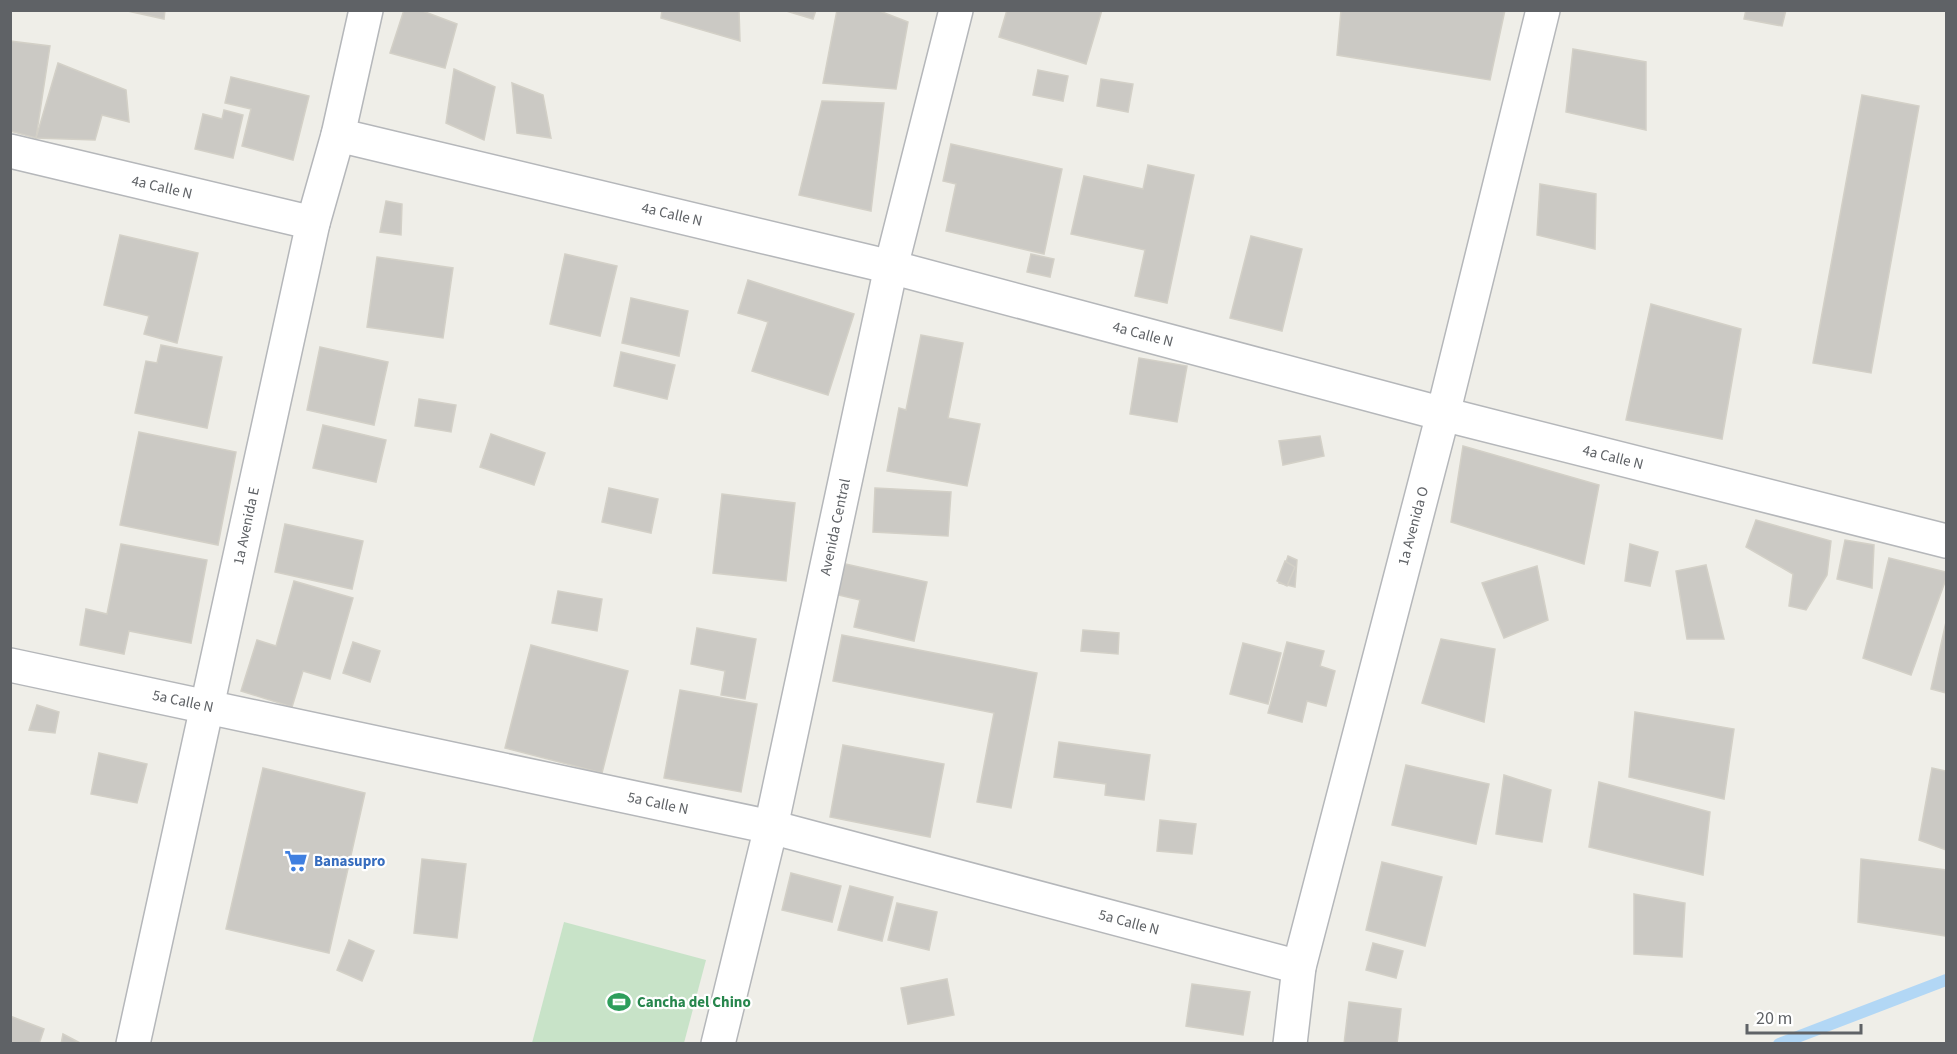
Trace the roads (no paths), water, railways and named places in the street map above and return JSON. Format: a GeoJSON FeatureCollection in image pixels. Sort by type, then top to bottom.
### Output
{"type":"FeatureCollection","features":[{"type":"Feature","properties":{"kind":"street","name":"1a Avenida E"},"geometry":{"type":"LineString","coordinates":[[133,1044],[313,223],[338,135],[366,10]]}},
{"type":"Feature","properties":{"kind":"street","name":"Avenida Central"},"geometry":{"type":"LineString","coordinates":[[718,1044],[771,827],[891,267],[956,10]]}},
{"type":"Feature","properties":{"kind":"street","name":"1a Avenida O"},"geometry":{"type":"LineString","coordinates":[[1290,1044],[1299,967],[1443,414],[1544,10]]}},
{"type":"Feature","properties":{"kind":"street","name":"4a Calle N"},"geometry":{"type":"LineString","coordinates":[[338,135],[891,267],[1443,414],[1947,541]]}},
{"type":"Feature","properties":{"kind":"street","name":"4a Calle N"},"geometry":{"type":"LineString","coordinates":[[10,151],[313,223]]}},
{"type":"Feature","properties":{"kind":"street","name":"5a Calle N"},"geometry":{"type":"LineString","coordinates":[[10,665],[771,827],[1299,967]]}},
{"type":"Feature","properties":{"kind":"waterway"},"geometry":{"type":"LineString","coordinates":[[1779,1044],[1946,980]]}},
{"type":"Feature","properties":{"kind":"place","name":"Banasupro"},"geometry":{"type":"Point","coordinates":[296,861]}},
{"type":"Feature","properties":{"kind":"place","name":"Cancha del Chino"},"geometry":{"type":"Point","coordinates":[619,1002]}}]}
